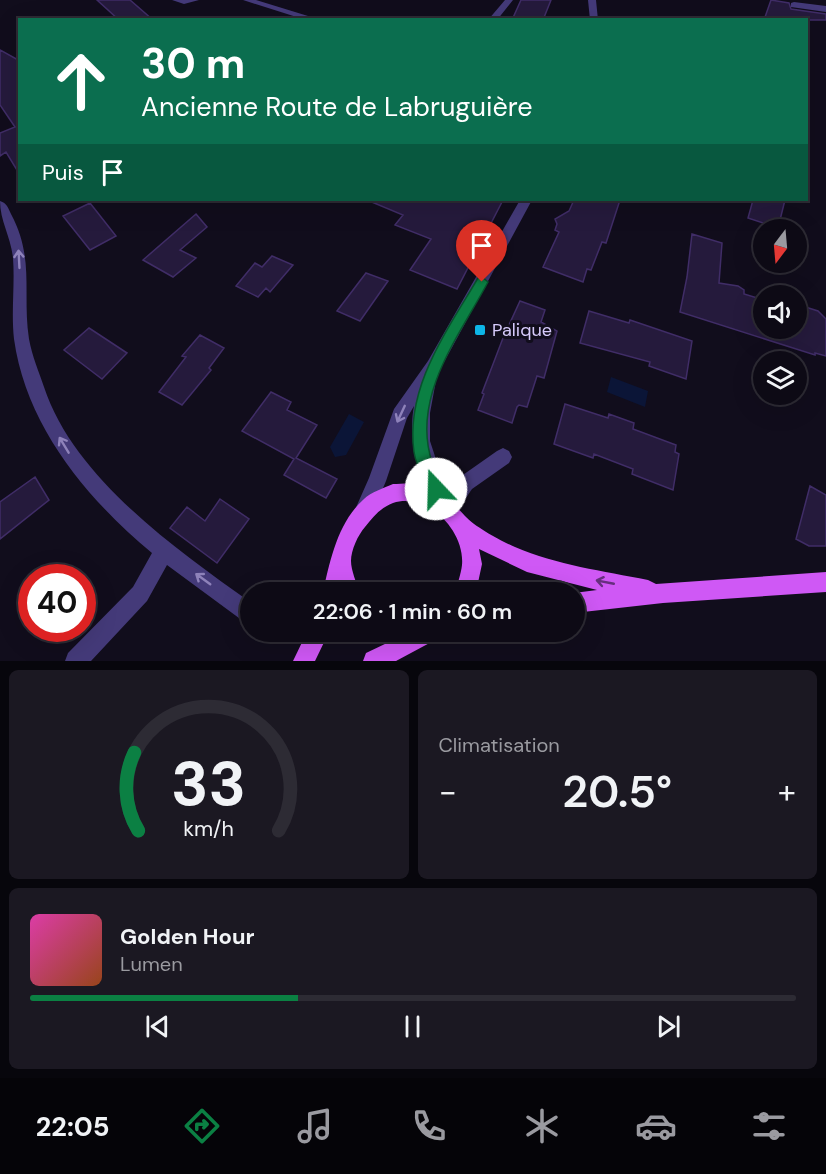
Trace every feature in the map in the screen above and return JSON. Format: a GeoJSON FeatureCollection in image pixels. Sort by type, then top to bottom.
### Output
{"type":"FeatureCollection","features":[{"type":"Feature","properties":{"kind":"main road"},"geometry":{"type":"LineString","coordinates":[[341,581],[349,535],[362,513],[380,499],[400,492],[422,494],[444,505],[461,524],[489,546],[519,559],[565,574],[663,593]]}},
{"type":"Feature","properties":{"kind":"main road"},"geometry":{"type":"LineString","coordinates":[[461,524],[470,542],[472,562],[470,582]]}},
{"type":"Feature","properties":{"kind":"main road"},"geometry":{"type":"LineString","coordinates":[[585,602],[663,593],[826,582]]}},
{"type":"Feature","properties":{"kind":"main road"},"geometry":{"type":"LineString","coordinates":[[304,661],[313,642]]}},
{"type":"Feature","properties":{"kind":"main road"},"geometry":{"type":"LineString","coordinates":[[374,661],[410,642]]}},
{"type":"Feature","properties":{"kind":"street"},"geometry":{"type":"LineString","coordinates":[[176,0],[184,2],[195,0]]}},
{"type":"Feature","properties":{"kind":"street"},"geometry":{"type":"LineString","coordinates":[[247,0],[299,18]]}},
{"type":"Feature","properties":{"kind":"street"},"geometry":{"type":"LineString","coordinates":[[494,18],[509,0]]}},
{"type":"Feature","properties":{"kind":"street"},"geometry":{"type":"LineString","coordinates":[[592,0],[594,18]]}},
{"type":"Feature","properties":{"kind":"street"},"geometry":{"type":"LineString","coordinates":[[794,5],[826,9]]}},
{"type":"Feature","properties":{"kind":"street"},"geometry":{"type":"LineString","coordinates":[[362,513],[377,481],[400,415],[434,366],[525,201]]}},
{"type":"Feature","properties":{"kind":"street"},"geometry":{"type":"LineString","coordinates":[[0,206],[14,232],[18,248],[21,329],[25,352],[52,425],[81,471],[148,538],[240,607]]}},
{"type":"Feature","properties":{"kind":"street"},"geometry":{"type":"LineString","coordinates":[[434,366],[419,417],[419,435],[422,454],[444,505],[466,483],[503,458]]}},
{"type":"Feature","properties":{"kind":"street"},"geometry":{"type":"LineString","coordinates":[[76,661],[140,594],[154,566],[165,551]]}},
{"type":"Feature","properties":{"kind":"water"},"geometry":{"type":"Polygon","coordinates":[[[611,377],[648,391],[645,407],[607,392],[611,377]]]}},
{"type":"Feature","properties":{"kind":"water"},"geometry":{"type":"Polygon","coordinates":[[[349,414],[364,422],[346,455],[335,457],[330,447],[349,414]]]}},
{"type":"Feature","properties":{"kind":"building"},"geometry":{"type":"Polygon","coordinates":[[[97,0],[130,0],[151,18],[117,18],[97,0]]]}},
{"type":"Feature","properties":{"kind":"building"},"geometry":{"type":"Polygon","coordinates":[[[521,0],[551,0],[544,18],[513,18],[521,0]]]}},
{"type":"Feature","properties":{"kind":"building"},"geometry":{"type":"Polygon","coordinates":[[[771,0],[789,3],[791,9],[826,14],[826,20],[765,18],[771,0]]]}},
{"type":"Feature","properties":{"kind":"building"},"geometry":{"type":"Polygon","coordinates":[[[0,50],[18,60],[18,172],[6,152],[0,156],[0,133],[15,127],[0,105],[0,50]]]}},
{"type":"Feature","properties":{"kind":"building"},"geometry":{"type":"Polygon","coordinates":[[[369,201],[502,201],[457,289],[410,270],[431,239],[395,225],[403,215],[369,201]]]}},
{"type":"Feature","properties":{"kind":"building"},"geometry":{"type":"Polygon","coordinates":[[[574,201],[620,201],[606,243],[602,242],[591,270],[587,269],[583,282],[543,267],[559,232],[555,230],[557,224],[555,219],[569,211],[574,201]]]}},
{"type":"Feature","properties":{"kind":"building"},"geometry":{"type":"Polygon","coordinates":[[[753,201],[785,201],[780,219],[748,218],[753,201]]]}},
{"type":"Feature","properties":{"kind":"building"},"geometry":{"type":"Polygon","coordinates":[[[90,203],[116,236],[90,250],[63,216],[90,203]]]}},
{"type":"Feature","properties":{"kind":"building"},"geometry":{"type":"Polygon","coordinates":[[[196,214],[207,227],[180,250],[196,258],[173,277],[143,260],[196,214]]]}},
{"type":"Feature","properties":{"kind":"building"},"geometry":{"type":"Polygon","coordinates":[[[692,234],[722,243],[719,283],[738,286],[744,290],[744,294],[753,297],[753,335],[680,312],[692,234]]]}},
{"type":"Feature","properties":{"kind":"building"},"geometry":{"type":"Polygon","coordinates":[[[272,256],[293,265],[270,292],[266,288],[258,297],[236,286],[255,263],[262,267],[272,256]]]}},
{"type":"Feature","properties":{"kind":"building"},"geometry":{"type":"Polygon","coordinates":[[[366,273],[388,281],[360,321],[337,311],[366,273]]]}},
{"type":"Feature","properties":{"kind":"building"},"geometry":{"type":"Polygon","coordinates":[[[520,301],[545,310],[541,322],[557,331],[544,378],[537,376],[527,407],[519,405],[517,407],[512,423],[478,410],[503,338],[520,301]]]}},
{"type":"Feature","properties":{"kind":"building"},"geometry":{"type":"Polygon","coordinates":[[[807,308],[818,311],[826,319],[826,356],[765,339],[807,339],[807,308]]]}},
{"type":"Feature","properties":{"kind":"building"},"geometry":{"type":"Polygon","coordinates":[[[589,311],[629,323],[630,320],[692,341],[686,379],[649,366],[650,362],[580,343],[589,311]]]}},
{"type":"Feature","properties":{"kind":"building"},"geometry":{"type":"Polygon","coordinates":[[[89,328],[127,353],[102,379],[64,350],[89,328]]]}},
{"type":"Feature","properties":{"kind":"building"},"geometry":{"type":"Polygon","coordinates":[[[200,335],[224,348],[209,368],[211,370],[182,405],[159,392],[186,357],[182,356],[200,335]]]}},
{"type":"Feature","properties":{"kind":"building"},"geometry":{"type":"Polygon","coordinates":[[[271,392],[291,402],[287,410],[317,425],[296,458],[337,479],[326,498],[284,475],[294,459],[242,431],[271,392]]]}},
{"type":"Feature","properties":{"kind":"building"},"geometry":{"type":"Polygon","coordinates":[[[565,404],[608,418],[609,414],[634,423],[633,429],[676,445],[675,452],[679,454],[673,490],[632,474],[633,469],[594,454],[593,458],[554,444],[565,404]]]}},
{"type":"Feature","properties":{"kind":"building"},"geometry":{"type":"Polygon","coordinates":[[[35,477],[49,500],[0,539],[0,502],[35,477]]]}},
{"type":"Feature","properties":{"kind":"building"},"geometry":{"type":"Polygon","coordinates":[[[810,486],[826,495],[826,546],[809,546],[796,539],[810,486]]]}},
{"type":"Feature","properties":{"kind":"building"},"geometry":{"type":"Polygon","coordinates":[[[220,499],[249,519],[217,563],[170,528],[187,507],[205,521],[220,499]]]}},
{"type":"Feature","properties":{"kind":"place","name":"Palique"},"geometry":{"type":"Point","coordinates":[480,330]}},
{"type":"Feature","properties":{"kind":"route"},"geometry":{"type":"LineString","coordinates":[[436,489],[422,454],[419,417],[434,366],[482,282]]}}]}
